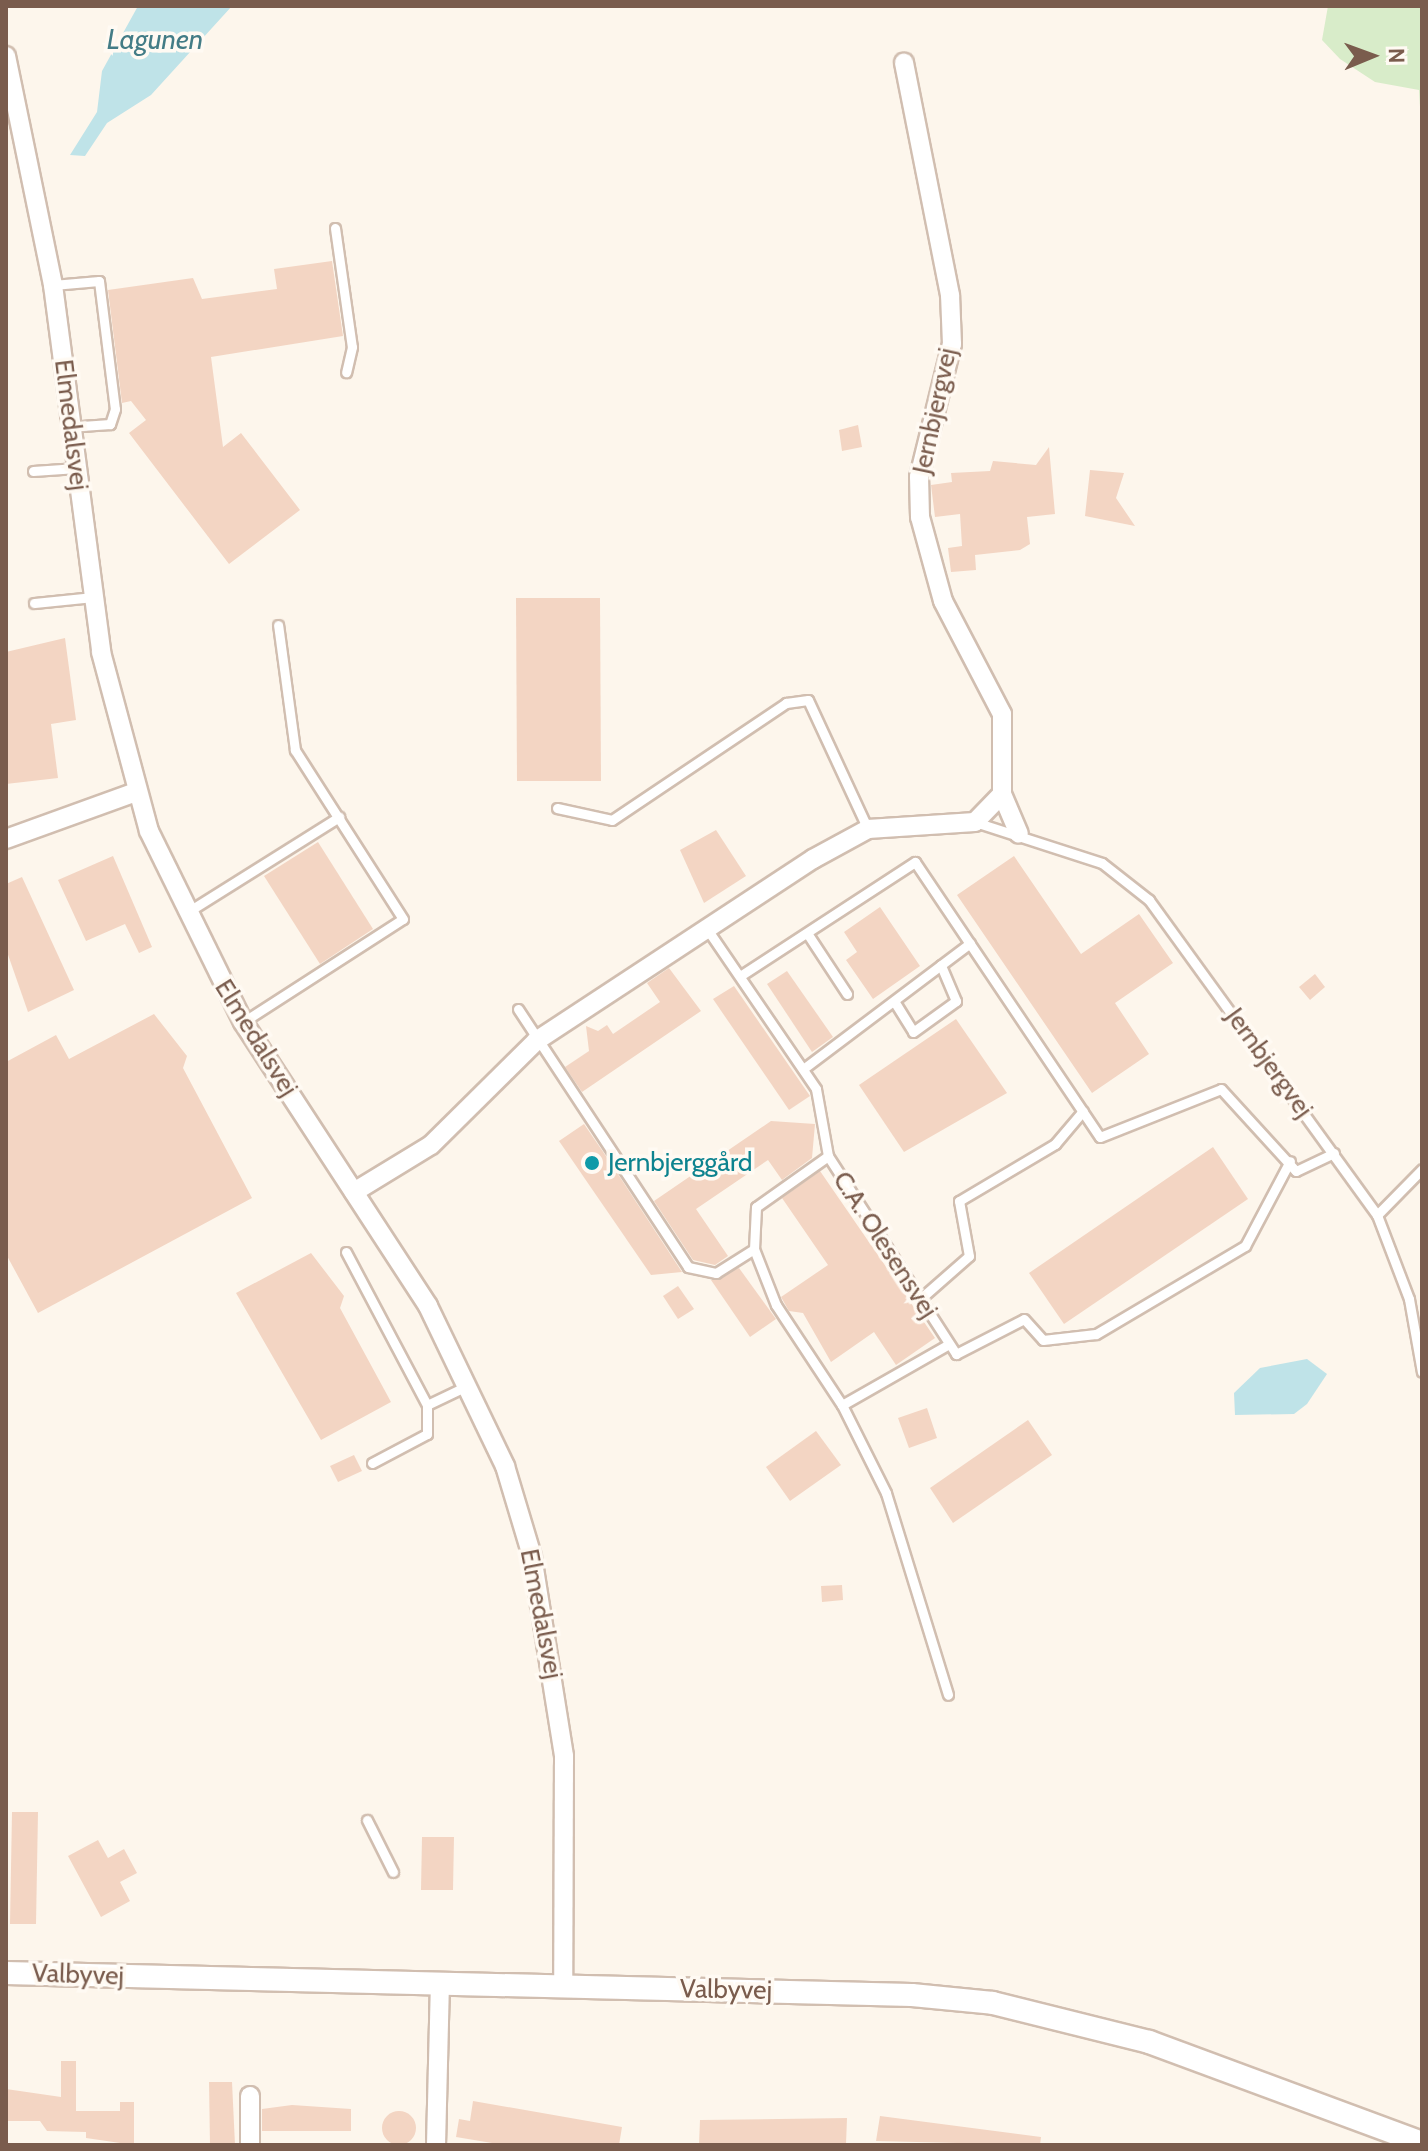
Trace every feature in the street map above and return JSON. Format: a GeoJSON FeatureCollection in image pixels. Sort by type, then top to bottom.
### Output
{"type":"FeatureCollection","features":[{"type":"Feature","properties":{"kind":"street","name":"Elmedalsvej"},"geometry":{"type":"LineString","coordinates":[[6,56],[53,285],[94,597],[136,792],[185,914],[243,1022],[354,1192],[469,1385],[509,1481],[553,1660],[564,1756],[563,1987]]}},
{"type":"Feature","properties":{"kind":"street","name":"Jernbjergvej"},"geometry":{"type":"LineString","coordinates":[[904,63],[950,295],[952,344],[919,477],[920,517],[943,601],[1002,714],[1002,794],[1019,834]]}},
{"type":"Feature","properties":{"kind":"street"},"geometry":{"type":"LineString","coordinates":[[6,839],[136,792]]}},
{"type":"Feature","properties":{"kind":"street"},"geometry":{"type":"LineString","coordinates":[[354,1192],[431,1145],[536,1041],[705,926],[868,829],[975,822],[1002,794]]}},
{"type":"Feature","properties":{"kind":"street","name":"Valbyvej"},"geometry":{"type":"LineString","coordinates":[[6,1973],[563,1987],[993,2003],[1149,2042],[1422,2143]]}},
{"type":"Feature","properties":{"kind":"street"},"geometry":{"type":"LineString","coordinates":[[436,2145],[440,1984]]}},
{"type":"Feature","properties":{"kind":"street"},"geometry":{"type":"LineString","coordinates":[[250,2096],[250,2145]]}},
{"type":"Feature","properties":{"kind":"lane"},"geometry":{"type":"LineString","coordinates":[[335,228],[352,347],[346,372]]}},
{"type":"Feature","properties":{"kind":"lane"},"geometry":{"type":"LineString","coordinates":[[53,285],[99,281],[112,380],[110,424],[71,427]]}},
{"type":"Feature","properties":{"kind":"lane"},"geometry":{"type":"LineString","coordinates":[[33,471],[77,468]]}},
{"type":"Feature","properties":{"kind":"lane"},"geometry":{"type":"LineString","coordinates":[[34,603],[94,597]]}},
{"type":"Feature","properties":{"kind":"lane"},"geometry":{"type":"LineString","coordinates":[[243,1022],[403,919],[295,750],[278,625]]}},
{"type":"Feature","properties":{"kind":"lane"},"geometry":{"type":"LineString","coordinates":[[557,808],[612,820],[786,703],[808,700],[868,829]]}},
{"type":"Feature","properties":{"kind":"lane"},"geometry":{"type":"LineString","coordinates":[[185,914],[339,817]]}},
{"type":"Feature","properties":{"kind":"lane","name":"Jernbjergvej"},"geometry":{"type":"LineString","coordinates":[[975,822],[1102,863],[1149,900],[1377,1215],[1409,1299],[1422,1372]]}},
{"type":"Feature","properties":{"kind":"lane"},"geometry":{"type":"LineString","coordinates":[[740,976],[915,862],[1100,1137],[1221,1089],[1296,1171],[1334,1153]]}},
{"type":"Feature","properties":{"kind":"lane","name":"C.A. Olesensvej"},"geometry":{"type":"LineString","coordinates":[[705,926],[816,1089],[828,1156],[956,1354],[1024,1319],[1043,1340],[1096,1334],[1245,1246],[1290,1161]]}},
{"type":"Feature","properties":{"kind":"lane"},"geometry":{"type":"LineString","coordinates":[[807,933],[847,994]]}},
{"type":"Feature","properties":{"kind":"lane"},"geometry":{"type":"LineString","coordinates":[[803,1069],[970,943]]}},
{"type":"Feature","properties":{"kind":"lane"},"geometry":{"type":"LineString","coordinates":[[894,1001],[913,1032],[956,1001],[941,965]]}},
{"type":"Feature","properties":{"kind":"lane"},"geometry":{"type":"LineString","coordinates":[[518,1009],[536,1041],[688,1267],[716,1273],[754,1249]]}},
{"type":"Feature","properties":{"kind":"lane"},"geometry":{"type":"LineString","coordinates":[[920,1299],[969,1256],[959,1201],[1055,1144],[1083,1111]]}},
{"type":"Feature","properties":{"kind":"lane"},"geometry":{"type":"LineString","coordinates":[[828,1156],[756,1207],[754,1249],[776,1305],[842,1405],[886,1493],[948,1695]]}},
{"type":"Feature","properties":{"kind":"lane"},"geometry":{"type":"LineString","coordinates":[[1377,1215],[1422,1169]]}},
{"type":"Feature","properties":{"kind":"lane"},"geometry":{"type":"LineString","coordinates":[[346,1252],[427,1405],[427,1434],[372,1463]]}},
{"type":"Feature","properties":{"kind":"lane"},"geometry":{"type":"LineString","coordinates":[[842,1405],[949,1344]]}},
{"type":"Feature","properties":{"kind":"lane"},"geometry":{"type":"LineString","coordinates":[[427,1405],[469,1385]]}},
{"type":"Feature","properties":{"kind":"lane"},"geometry":{"type":"LineString","coordinates":[[367,1820],[393,1872]]}},
{"type":"Feature","properties":{"kind":"green space"},"geometry":{"type":"Polygon","coordinates":[[[1328,6],[1422,6],[1422,141],[1419,90],[1375,82],[1340,59],[1322,40],[1328,6]]]}},
{"type":"Feature","properties":{"kind":"water","name":"Lagunen"},"geometry":{"type":"Polygon","coordinates":[[[138,6],[232,6],[151,95],[107,123],[85,156],[70,155],[97,112],[102,71],[138,6]]]}},
{"type":"Feature","properties":{"kind":"water"},"geometry":{"type":"Polygon","coordinates":[[[1307,1359],[1327,1374],[1307,1404],[1294,1414],[1235,1415],[1234,1393],[1260,1368],[1307,1359]]]}},
{"type":"Feature","properties":{"kind":"building"},"geometry":{"type":"Polygon","coordinates":[[[332,261],[343,336],[211,357],[223,447],[241,433],[300,510],[229,564],[129,433],[146,420],[131,401],[122,403],[108,290],[193,278],[202,299],[277,289],[274,269],[332,261]]]}},
{"type":"Feature","properties":{"kind":"building"},"geometry":{"type":"Polygon","coordinates":[[[858,425],[862,447],[842,451],[839,430],[858,425]]]}},
{"type":"Feature","properties":{"kind":"building"},"geometry":{"type":"Polygon","coordinates":[[[1049,447],[1055,514],[1027,517],[1030,544],[1020,550],[975,555],[976,570],[951,572],[948,548],[962,546],[960,514],[935,517],[931,485],[952,482],[951,473],[990,471],[993,461],[1036,465],[1049,447]]]}},
{"type":"Feature","properties":{"kind":"building"},"geometry":{"type":"Polygon","coordinates":[[[1090,470],[1124,473],[1116,498],[1135,526],[1085,516],[1090,470]]]}},
{"type":"Feature","properties":{"kind":"building"},"geometry":{"type":"Polygon","coordinates":[[[516,598],[600,598],[601,781],[517,781],[516,598]]]}},
{"type":"Feature","properties":{"kind":"building"},"geometry":{"type":"Polygon","coordinates":[[[65,638],[76,720],[51,724],[58,778],[6,784],[6,652],[65,638]]]}},
{"type":"Feature","properties":{"kind":"building"},"geometry":{"type":"Polygon","coordinates":[[[716,830],[746,876],[704,903],[680,850],[716,830]]]}},
{"type":"Feature","properties":{"kind":"building"},"geometry":{"type":"Polygon","coordinates":[[[318,842],[373,929],[320,964],[264,876],[318,842]]]}},
{"type":"Feature","properties":{"kind":"building"},"geometry":{"type":"Polygon","coordinates":[[[113,856],[152,947],[139,953],[125,924],[86,941],[58,880],[113,856]]]}},
{"type":"Feature","properties":{"kind":"building"},"geometry":{"type":"Polygon","coordinates":[[[1014,856],[1081,954],[1139,914],[1173,963],[1115,1003],[1149,1054],[1092,1093],[957,895],[1014,856]]]}},
{"type":"Feature","properties":{"kind":"building"},"geometry":{"type":"Polygon","coordinates":[[[22,877],[74,990],[28,1012],[6,949],[6,884],[22,877]]]}},
{"type":"Feature","properties":{"kind":"building"},"geometry":{"type":"Polygon","coordinates":[[[880,907],[920,966],[873,999],[846,960],[857,952],[844,932],[880,907]]]}},
{"type":"Feature","properties":{"kind":"building"},"geometry":{"type":"Polygon","coordinates":[[[669,968],[701,1011],[582,1092],[565,1067],[589,1051],[586,1026],[598,1031],[607,1025],[613,1034],[660,1002],[647,983],[669,968]]]}},
{"type":"Feature","properties":{"kind":"building"},"geometry":{"type":"Polygon","coordinates":[[[787,971],[833,1037],[812,1052],[767,984],[787,971]]]}},
{"type":"Feature","properties":{"kind":"building"},"geometry":{"type":"Polygon","coordinates":[[[1315,974],[1325,987],[1310,1000],[1299,987],[1315,974]]]}},
{"type":"Feature","properties":{"kind":"building"},"geometry":{"type":"Polygon","coordinates":[[[734,986],[810,1096],[789,1110],[713,999],[734,986]]]}},
{"type":"Feature","properties":{"kind":"building"},"geometry":{"type":"Polygon","coordinates":[[[154,1014],[187,1056],[183,1068],[252,1198],[38,1313],[6,1254],[6,1062],[56,1035],[69,1059],[154,1014]]]}},
{"type":"Feature","properties":{"kind":"building"},"geometry":{"type":"Polygon","coordinates":[[[956,1019],[1007,1093],[904,1152],[859,1085],[956,1019]]]}},
{"type":"Feature","properties":{"kind":"building"},"geometry":{"type":"Polygon","coordinates":[[[771,1121],[815,1124],[812,1158],[782,1180],[768,1160],[696,1209],[728,1256],[715,1265],[693,1260],[654,1201],[771,1121]]]}},
{"type":"Feature","properties":{"kind":"building"},"geometry":{"type":"Polygon","coordinates":[[[584,1124],[682,1272],[651,1275],[559,1141],[584,1124]]]}},
{"type":"Feature","properties":{"kind":"building"},"geometry":{"type":"Polygon","coordinates":[[[1213,1147],[1248,1199],[1064,1324],[1029,1273],[1213,1147]]]}},
{"type":"Feature","properties":{"kind":"building"},"geometry":{"type":"Polygon","coordinates":[[[820,1171],[935,1338],[896,1365],[874,1332],[831,1362],[803,1313],[789,1311],[781,1297],[828,1265],[782,1198],[820,1171]]]}},
{"type":"Feature","properties":{"kind":"building"},"geometry":{"type":"Polygon","coordinates":[[[311,1253],[344,1296],[340,1308],[391,1402],[321,1440],[236,1293],[311,1253]]]}},
{"type":"Feature","properties":{"kind":"building"},"geometry":{"type":"Polygon","coordinates":[[[739,1268],[776,1319],[750,1337],[711,1280],[739,1268]]]}},
{"type":"Feature","properties":{"kind":"building"},"geometry":{"type":"Polygon","coordinates":[[[678,1286],[694,1309],[678,1319],[663,1296],[678,1286]]]}},
{"type":"Feature","properties":{"kind":"building"},"geometry":{"type":"Polygon","coordinates":[[[927,1408],[937,1438],[909,1448],[898,1418],[927,1408]]]}},
{"type":"Feature","properties":{"kind":"building"},"geometry":{"type":"Polygon","coordinates":[[[1028,1420],[1052,1455],[953,1523],[930,1488],[1028,1420]]]}},
{"type":"Feature","properties":{"kind":"building"},"geometry":{"type":"Polygon","coordinates":[[[816,1431],[841,1465],[790,1501],[766,1467],[816,1431]]]}},
{"type":"Feature","properties":{"kind":"building"},"geometry":{"type":"Polygon","coordinates":[[[354,1455],[362,1471],[338,1482],[330,1466],[354,1455]]]}},
{"type":"Feature","properties":{"kind":"building"},"geometry":{"type":"Polygon","coordinates":[[[842,1585],[843,1600],[822,1602],[821,1586],[842,1585]]]}},
{"type":"Feature","properties":{"kind":"building"},"geometry":{"type":"Polygon","coordinates":[[[12,1812],[38,1812],[36,1924],[10,1924],[12,1812]]]}},
{"type":"Feature","properties":{"kind":"building"},"geometry":{"type":"Polygon","coordinates":[[[422,1837],[454,1837],[453,1890],[421,1890],[422,1837]]]}},
{"type":"Feature","properties":{"kind":"building"},"geometry":{"type":"Polygon","coordinates":[[[98,1840],[108,1858],[124,1849],[137,1873],[120,1882],[130,1901],[101,1917],[68,1856],[98,1840]]]}},
{"type":"Feature","properties":{"kind":"building"},"geometry":{"type":"Polygon","coordinates":[[[61,2061],[76,2061],[76,2111],[120,2111],[120,2102],[134,2102],[134,2145],[86,2138],[86,2132],[47,2131],[40,2121],[6,2121],[6,2089],[61,2097],[61,2061]]]}},
{"type":"Feature","properties":{"kind":"building"},"geometry":{"type":"Polygon","coordinates":[[[209,2082],[232,2082],[235,2145],[210,2145],[209,2082]]]}},
{"type":"Feature","properties":{"kind":"building"},"geometry":{"type":"Polygon","coordinates":[[[473,2101],[622,2127],[619,2145],[504,2145],[456,2137],[459,2119],[470,2121],[473,2101]]]}},
{"type":"Feature","properties":{"kind":"building"},"geometry":{"type":"Polygon","coordinates":[[[292,2105],[351,2109],[351,2131],[262,2131],[262,2109],[292,2105]]]}},
{"type":"Feature","properties":{"kind":"building"},"geometry":{"type":"Polygon","coordinates":[[[399,2111],[411,2116],[416,2128],[411,2140],[399,2145],[387,2140],[382,2128],[387,2116],[399,2111]]]}},
{"type":"Feature","properties":{"kind":"building"},"geometry":{"type":"Polygon","coordinates":[[[880,2116],[1041,2137],[1040,2145],[876,2141],[880,2116]]]}},
{"type":"Feature","properties":{"kind":"building"},"geometry":{"type":"Polygon","coordinates":[[[847,2118],[846,2144],[699,2145],[700,2120],[847,2118]]]}},
{"type":"Feature","properties":{"kind":"place","name":"Jernbjerggård"},"geometry":{"type":"Point","coordinates":[592,1163]}}]}
